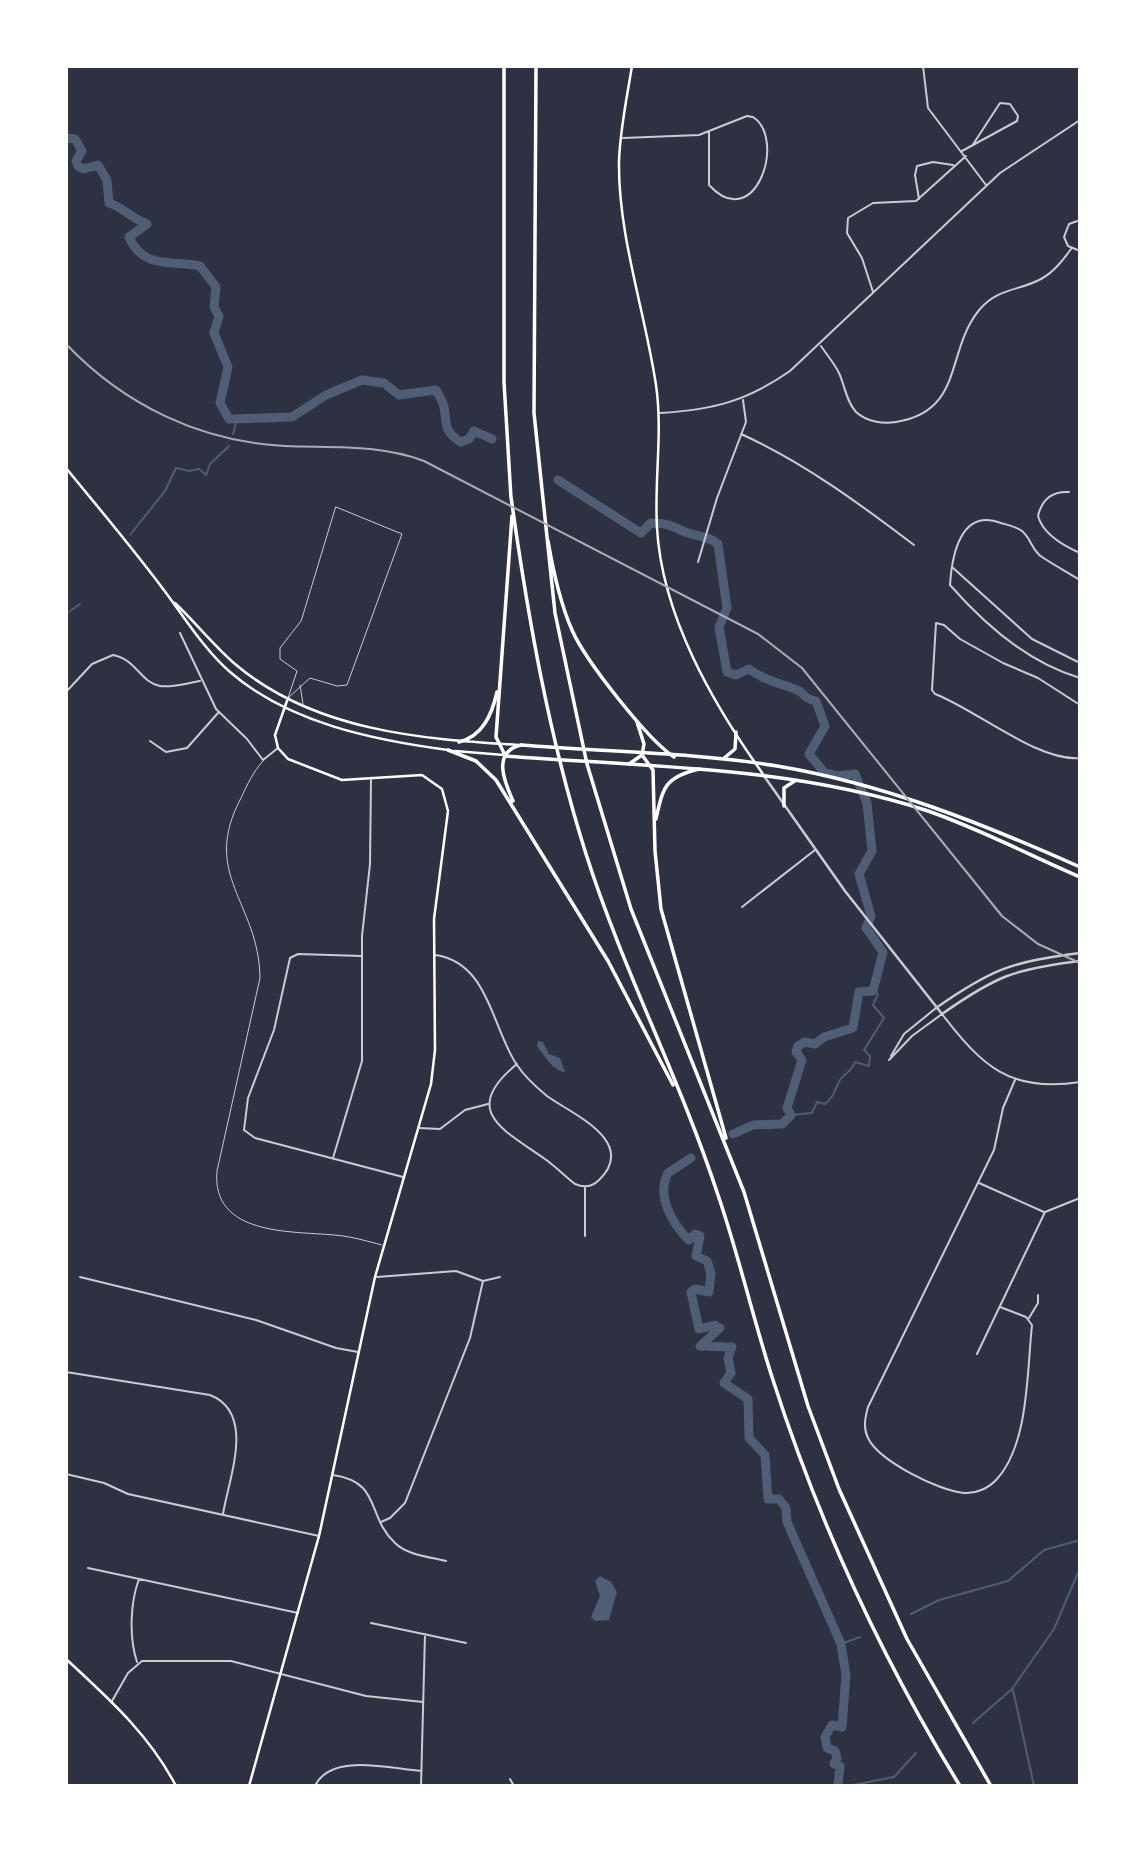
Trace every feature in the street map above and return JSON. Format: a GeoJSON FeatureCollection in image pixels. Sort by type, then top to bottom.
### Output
{"type":"FeatureCollection","features":[{"type":"Feature","properties":{"kind":"main road"},"geometry":{"type":"LineString","coordinates":[[504,66],[504,347],[514,525],[543,692],[579,832],[613,931],[718,1192],[771,1376],[823,1520],[855,1595],[893,1669],[960,1786]]}},
{"type":"Feature","properties":{"kind":"main road"},"geometry":{"type":"LineString","coordinates":[[536,66],[532,340],[534,413],[543,515],[570,694],[602,819],[644,944],[730,1154]]}},
{"type":"Feature","properties":{"kind":"main road"},"geometry":{"type":"LineString","coordinates":[[632,66],[619,163],[623,215],[659,413],[657,532],[668,587],[681,625],[705,678],[763,774]]}},
{"type":"Feature","properties":{"kind":"main road"},"geometry":{"type":"LineString","coordinates":[[66,468],[184,620],[229,671],[284,708],[356,732],[448,750],[799,779],[927,811],[985,833],[1080,877]]}},
{"type":"Feature","properties":{"kind":"main road"},"geometry":{"type":"LineString","coordinates":[[505,755],[497,744],[514,525]]}},
{"type":"Feature","properties":{"kind":"main road"},"geometry":{"type":"LineString","coordinates":[[547,545],[574,635],[636,720],[660,747],[674,757]]}},
{"type":"Feature","properties":{"kind":"main road"},"geometry":{"type":"LineString","coordinates":[[170,599],[235,664],[288,698],[304,706],[388,733],[459,742],[755,762],[802,771],[924,802],[973,820],[1080,867]]}},
{"type":"Feature","properties":{"kind":"main road"},"geometry":{"type":"LineString","coordinates":[[459,742],[471,737],[484,726],[491,714],[500,680]]}},
{"type":"Feature","properties":{"kind":"main road"},"geometry":{"type":"LineString","coordinates":[[249,1786],[319,1536],[375,1277],[419,1128],[435,1060],[435,902],[447,821],[445,794],[428,777],[408,774],[332,778],[293,762],[278,748],[275,733],[288,698]]}},
{"type":"Feature","properties":{"kind":"main road"},"geometry":{"type":"LineString","coordinates":[[636,720],[643,744],[642,755],[651,766],[661,909],[730,1154],[808,1406],[855,1528],[931,1686],[991,1786]]}},
{"type":"Feature","properties":{"kind":"main road"},"geometry":{"type":"LineString","coordinates":[[722,759],[735,749],[736,732]]}},
{"type":"Feature","properties":{"kind":"main road"},"geometry":{"type":"LineString","coordinates":[[519,813],[504,778],[505,755],[510,749],[521,745]]}},
{"type":"Feature","properties":{"kind":"main road"},"geometry":{"type":"LineString","coordinates":[[448,750],[472,759],[486,768],[519,813],[630,1000],[693,1127]]}},
{"type":"Feature","properties":{"kind":"main road"},"geometry":{"type":"LineString","coordinates":[[629,764],[642,755]]}},
{"type":"Feature","properties":{"kind":"main road"},"geometry":{"type":"LineString","coordinates":[[654,828],[667,783],[681,773],[699,769]]}},
{"type":"Feature","properties":{"kind":"main road"},"geometry":{"type":"LineString","coordinates":[[784,806],[784,788],[799,779]]}},
{"type":"Feature","properties":{"kind":"main road"},"geometry":{"type":"LineString","coordinates":[[66,1659],[112,1701],[150,1742],[175,1785]]}},
{"type":"Feature","properties":{"kind":"street"},"geometry":{"type":"LineString","coordinates":[[923,66],[928,108],[986,186]]}},
{"type":"Feature","properties":{"kind":"street"},"geometry":{"type":"LineString","coordinates":[[962,151],[1017,121],[1018,116],[1010,104],[1000,103],[972,145]]}},
{"type":"Feature","properties":{"kind":"street"},"geometry":{"type":"LineString","coordinates":[[622,138],[709,132],[747,116],[760,122],[765,139],[764,175],[752,193],[741,198],[729,197],[719,194],[709,185],[709,132]]}},
{"type":"Feature","properties":{"kind":"street"},"geometry":{"type":"LineString","coordinates":[[659,413],[725,405],[743,399],[783,376],[820,345],[986,186],[1006,169],[1080,120]]}},
{"type":"Feature","properties":{"kind":"street"},"geometry":{"type":"LineString","coordinates":[[873,293],[862,258],[847,233],[846,221],[855,211],[873,203],[912,202],[919,199],[966,156]]}},
{"type":"Feature","properties":{"kind":"street"},"geometry":{"type":"LineString","coordinates":[[919,199],[915,176],[917,166],[933,162],[954,166]]}},
{"type":"Feature","properties":{"kind":"street"},"geometry":{"type":"LineString","coordinates":[[1080,220],[1069,224],[1064,232],[1065,242],[1072,249],[1080,251]]}},
{"type":"Feature","properties":{"kind":"street"},"geometry":{"type":"LineString","coordinates":[[820,345],[834,364],[846,397],[856,412],[872,421],[889,423],[912,419],[926,412],[943,396],[966,332],[979,309],[1003,291],[1044,277],[1072,249]]}},
{"type":"Feature","properties":{"kind":"street"},"geometry":{"type":"LineString","coordinates":[[698,562],[747,414],[743,399]]}},
{"type":"Feature","properties":{"kind":"street"},"geometry":{"type":"LineString","coordinates":[[741,434],[781,454],[914,545]]}},
{"type":"Feature","properties":{"kind":"street"},"geometry":{"type":"LineString","coordinates":[[1069,492],[1060,491],[1049,497],[1038,516],[1046,529],[1061,543],[1080,553]]}},
{"type":"Feature","properties":{"kind":"street"},"geometry":{"type":"LineString","coordinates":[[1080,580],[1039,556],[1021,530],[990,519],[970,523],[961,535],[951,566],[950,585],[986,623],[1031,656],[1080,678]]}},
{"type":"Feature","properties":{"kind":"street"},"geometry":{"type":"LineString","coordinates":[[951,566],[1024,633],[1080,663]]}},
{"type":"Feature","properties":{"kind":"street"},"geometry":{"type":"LineString","coordinates":[[1080,705],[1038,678],[1003,663],[960,639],[944,625],[936,623],[932,681],[935,694],[1044,751],[1067,759],[1080,758]]}},
{"type":"Feature","properties":{"kind":"street"},"geometry":{"type":"LineString","coordinates":[[180,633],[201,681],[219,713],[247,739],[264,761],[278,748]]}},
{"type":"Feature","properties":{"kind":"street"},"geometry":{"type":"LineString","coordinates":[[66,692],[92,664],[113,655],[130,660],[146,679],[158,686],[201,681]]}},
{"type":"Feature","properties":{"kind":"street"},"geometry":{"type":"LineString","coordinates":[[150,741],[166,752],[187,748],[219,713]]}},
{"type":"Feature","properties":{"kind":"street"},"geometry":{"type":"LineString","coordinates":[[763,774],[866,918],[980,1060],[1015,1080],[1045,1085],[1080,1082]]}},
{"type":"Feature","properties":{"kind":"street"},"geometry":{"type":"LineString","coordinates":[[333,1159],[362,1061],[362,956],[370,864],[371,778]]}},
{"type":"Feature","properties":{"kind":"street"},"geometry":{"type":"LineString","coordinates":[[742,907],[816,849]]}},
{"type":"Feature","properties":{"kind":"street"},"geometry":{"type":"LineString","coordinates":[[1080,953],[1031,959],[998,969],[936,1008],[904,1034],[889,1060],[904,1043],[982,986],[1006,975],[1040,965],[1080,961]]}},
{"type":"Feature","properties":{"kind":"street"},"geometry":{"type":"LineString","coordinates":[[362,956],[298,954],[290,958],[274,1030],[247,1102],[244,1128],[250,1136],[404,1177]]}},
{"type":"Feature","properties":{"kind":"street"},"geometry":{"type":"LineString","coordinates":[[434,955],[453,960],[479,985],[517,1064],[538,1089],[592,1124],[605,1138],[610,1153],[606,1171],[597,1181],[585,1187],[575,1184],[506,1132],[495,1120],[489,1104],[495,1084],[517,1064]]}},
{"type":"Feature","properties":{"kind":"street"},"geometry":{"type":"LineString","coordinates":[[1000,1307],[1028,1319],[1032,1325],[1021,1424],[1009,1461],[996,1481],[982,1490],[957,1492],[893,1464],[873,1447],[865,1428],[871,1398],[994,1150],[1003,1108],[1015,1080]]}},
{"type":"Feature","properties":{"kind":"street"},"geometry":{"type":"LineString","coordinates":[[419,1128],[440,1129],[465,1110],[489,1104]]}},
{"type":"Feature","properties":{"kind":"street"},"geometry":{"type":"LineString","coordinates":[[977,1182],[1045,1212]]}},
{"type":"Feature","properties":{"kind":"street"},"geometry":{"type":"LineString","coordinates":[[585,1187],[585,1236]]}},
{"type":"Feature","properties":{"kind":"street"},"geometry":{"type":"LineString","coordinates":[[977,1354],[1045,1212],[1080,1198]]}},
{"type":"Feature","properties":{"kind":"street"},"geometry":{"type":"LineString","coordinates":[[375,1277],[456,1271],[483,1281],[500,1277]]}},
{"type":"Feature","properties":{"kind":"street"},"geometry":{"type":"LineString","coordinates":[[80,1277],[256,1320],[325,1344],[359,1352]]}},
{"type":"Feature","properties":{"kind":"street"},"geometry":{"type":"LineString","coordinates":[[381,1522],[390,1518],[405,1503],[470,1338],[483,1281]]}},
{"type":"Feature","properties":{"kind":"street"},"geometry":{"type":"LineString","coordinates":[[1028,1319],[1035,1311],[1038,1294]]}},
{"type":"Feature","properties":{"kind":"street"},"geometry":{"type":"LineString","coordinates":[[66,1372],[210,1395],[229,1405],[236,1420],[237,1435],[223,1514]]}},
{"type":"Feature","properties":{"kind":"street"},"geometry":{"type":"LineString","coordinates":[[66,1474],[104,1483],[128,1494],[319,1536]]}},
{"type":"Feature","properties":{"kind":"street"},"geometry":{"type":"LineString","coordinates":[[332,1475],[349,1477],[361,1484],[381,1522],[398,1546],[446,1561]]}},
{"type":"Feature","properties":{"kind":"street"},"geometry":{"type":"LineString","coordinates":[[88,1569],[299,1613]]}},
{"type":"Feature","properties":{"kind":"street"},"geometry":{"type":"LineString","coordinates":[[138,1664],[132,1649],[139,1578]]}},
{"type":"Feature","properties":{"kind":"street"},"geometry":{"type":"LineString","coordinates":[[371,1623],[466,1643]]}},
{"type":"Feature","properties":{"kind":"street"},"geometry":{"type":"LineString","coordinates":[[421,1786],[425,1634]]}},
{"type":"Feature","properties":{"kind":"street"},"geometry":{"type":"LineString","coordinates":[[112,1701],[138,1664],[148,1660],[206,1660],[249,1664],[366,1696],[423,1702]]}},
{"type":"Feature","properties":{"kind":"street"},"geometry":{"type":"LineString","coordinates":[[315,1786],[330,1769],[343,1766],[421,1771]]}},
{"type":"Feature","properties":{"kind":"street"},"geometry":{"type":"LineString","coordinates":[[509,1779],[514,1786]]}},
{"type":"Feature","properties":{"kind":"street"},"geometry":{"type":"LineString","coordinates":[[169,1786],[175,1785]]}},
{"type":"Feature","properties":{"kind":"lane"},"geometry":{"type":"LineString","coordinates":[[336,507],[402,534],[347,677],[348,682],[343,687],[312,678],[300,684],[288,698],[296,671],[280,659],[280,648],[301,621],[336,507]]}},
{"type":"Feature","properties":{"kind":"lane"},"geometry":{"type":"LineString","coordinates":[[300,684],[300,697],[304,706]]}},
{"type":"Feature","properties":{"kind":"lane"},"geometry":{"type":"LineString","coordinates":[[264,761],[234,810],[224,840],[229,873],[258,945],[260,978],[217,1171],[218,1188],[228,1210],[250,1223],[287,1233],[335,1235],[384,1246]]}},
{"type":"Feature","properties":{"kind":"water"},"geometry":{"type":"Polygon","coordinates":[[[538,1041],[543,1042],[549,1054],[560,1058],[565,1072],[549,1062],[537,1046],[538,1041]]]}},
{"type":"Feature","properties":{"kind":"water"},"geometry":{"type":"Polygon","coordinates":[[[600,1576],[611,1582],[617,1592],[609,1620],[595,1621],[591,1617],[600,1596],[595,1581],[600,1576]]]}},
{"type":"Feature","properties":{"kind":"waterway"},"geometry":{"type":"LineString","coordinates":[[66,138],[75,139],[82,151],[76,161],[78,166],[83,169],[98,165],[107,180],[109,203],[147,224],[129,237],[142,255],[160,262],[200,266],[216,287],[214,307],[219,316],[214,333],[228,367],[220,403],[229,419],[292,417],[326,395],[362,380],[384,383],[399,395],[436,390],[451,435],[461,442],[469,439],[474,431],[492,439]]}},
{"type":"Feature","properties":{"kind":"waterway"},"geometry":{"type":"LineString","coordinates":[[233,434],[237,419]]}},
{"type":"Feature","properties":{"kind":"waterway"},"geometry":{"type":"LineString","coordinates":[[130,535],[165,491],[176,468],[189,471],[199,469],[206,475],[210,464],[229,446]]}},
{"type":"Feature","properties":{"kind":"waterway"},"geometry":{"type":"LineString","coordinates":[[558,480],[641,533],[651,523],[661,524],[718,544],[727,608],[719,627],[727,672],[736,675],[749,669],[816,701],[825,726],[809,754],[824,772],[838,776],[855,774],[867,803],[872,851],[859,874],[871,916],[866,928],[883,952],[873,991],[859,992],[853,1028],[824,1037],[815,1044],[805,1042],[798,1046],[796,1052],[802,1060],[787,1108],[791,1115],[782,1124],[753,1125],[733,1134]]}},
{"type":"Feature","properties":{"kind":"waterway"},"geometry":{"type":"LineString","coordinates":[[66,614],[80,604]]}},
{"type":"Feature","properties":{"kind":"waterway"},"geometry":{"type":"LineString","coordinates":[[791,1115],[812,1113],[817,1102],[825,1104],[855,1062],[869,1066],[870,1056],[864,1050],[884,1018],[873,1005],[878,994],[873,991]]}},
{"type":"Feature","properties":{"kind":"waterway"},"geometry":{"type":"LineString","coordinates":[[691,1158],[668,1173],[664,1190],[668,1209],[683,1233],[689,1240],[695,1234],[700,1236],[696,1256],[707,1261],[711,1273],[709,1292],[695,1289],[691,1292],[699,1329],[715,1325],[720,1328],[700,1346],[732,1347],[728,1358],[731,1373],[724,1383],[748,1399],[749,1438],[765,1455],[768,1499],[779,1499],[786,1508],[787,1522],[841,1644],[846,1675],[842,1727],[832,1725],[825,1737],[827,1748],[835,1751],[837,1758],[834,1764],[840,1766],[838,1786]]}},
{"type":"Feature","properties":{"kind":"waterway"},"geometry":{"type":"LineString","coordinates":[[911,1614],[939,1600],[1008,1581],[1044,1550],[1080,1540]]}},
{"type":"Feature","properties":{"kind":"waterway"},"geometry":{"type":"LineString","coordinates":[[973,1723],[1012,1689],[1054,1629],[1080,1568]]}},
{"type":"Feature","properties":{"kind":"waterway"},"geometry":{"type":"LineString","coordinates":[[841,1644],[860,1637]]}},
{"type":"Feature","properties":{"kind":"waterway"},"geometry":{"type":"LineString","coordinates":[[1013,1690],[1034,1786]]}},
{"type":"Feature","properties":{"kind":"waterway"},"geometry":{"type":"LineString","coordinates":[[848,1786],[894,1777],[916,1753]]}},
{"type":"Feature","properties":{"kind":"railway"},"geometry":{"type":"LineString","coordinates":[[66,344],[113,385],[139,402],[194,428],[254,443],[372,449],[424,461],[758,634],[802,668],[1002,916],[1038,944],[1080,963]]}}]}
